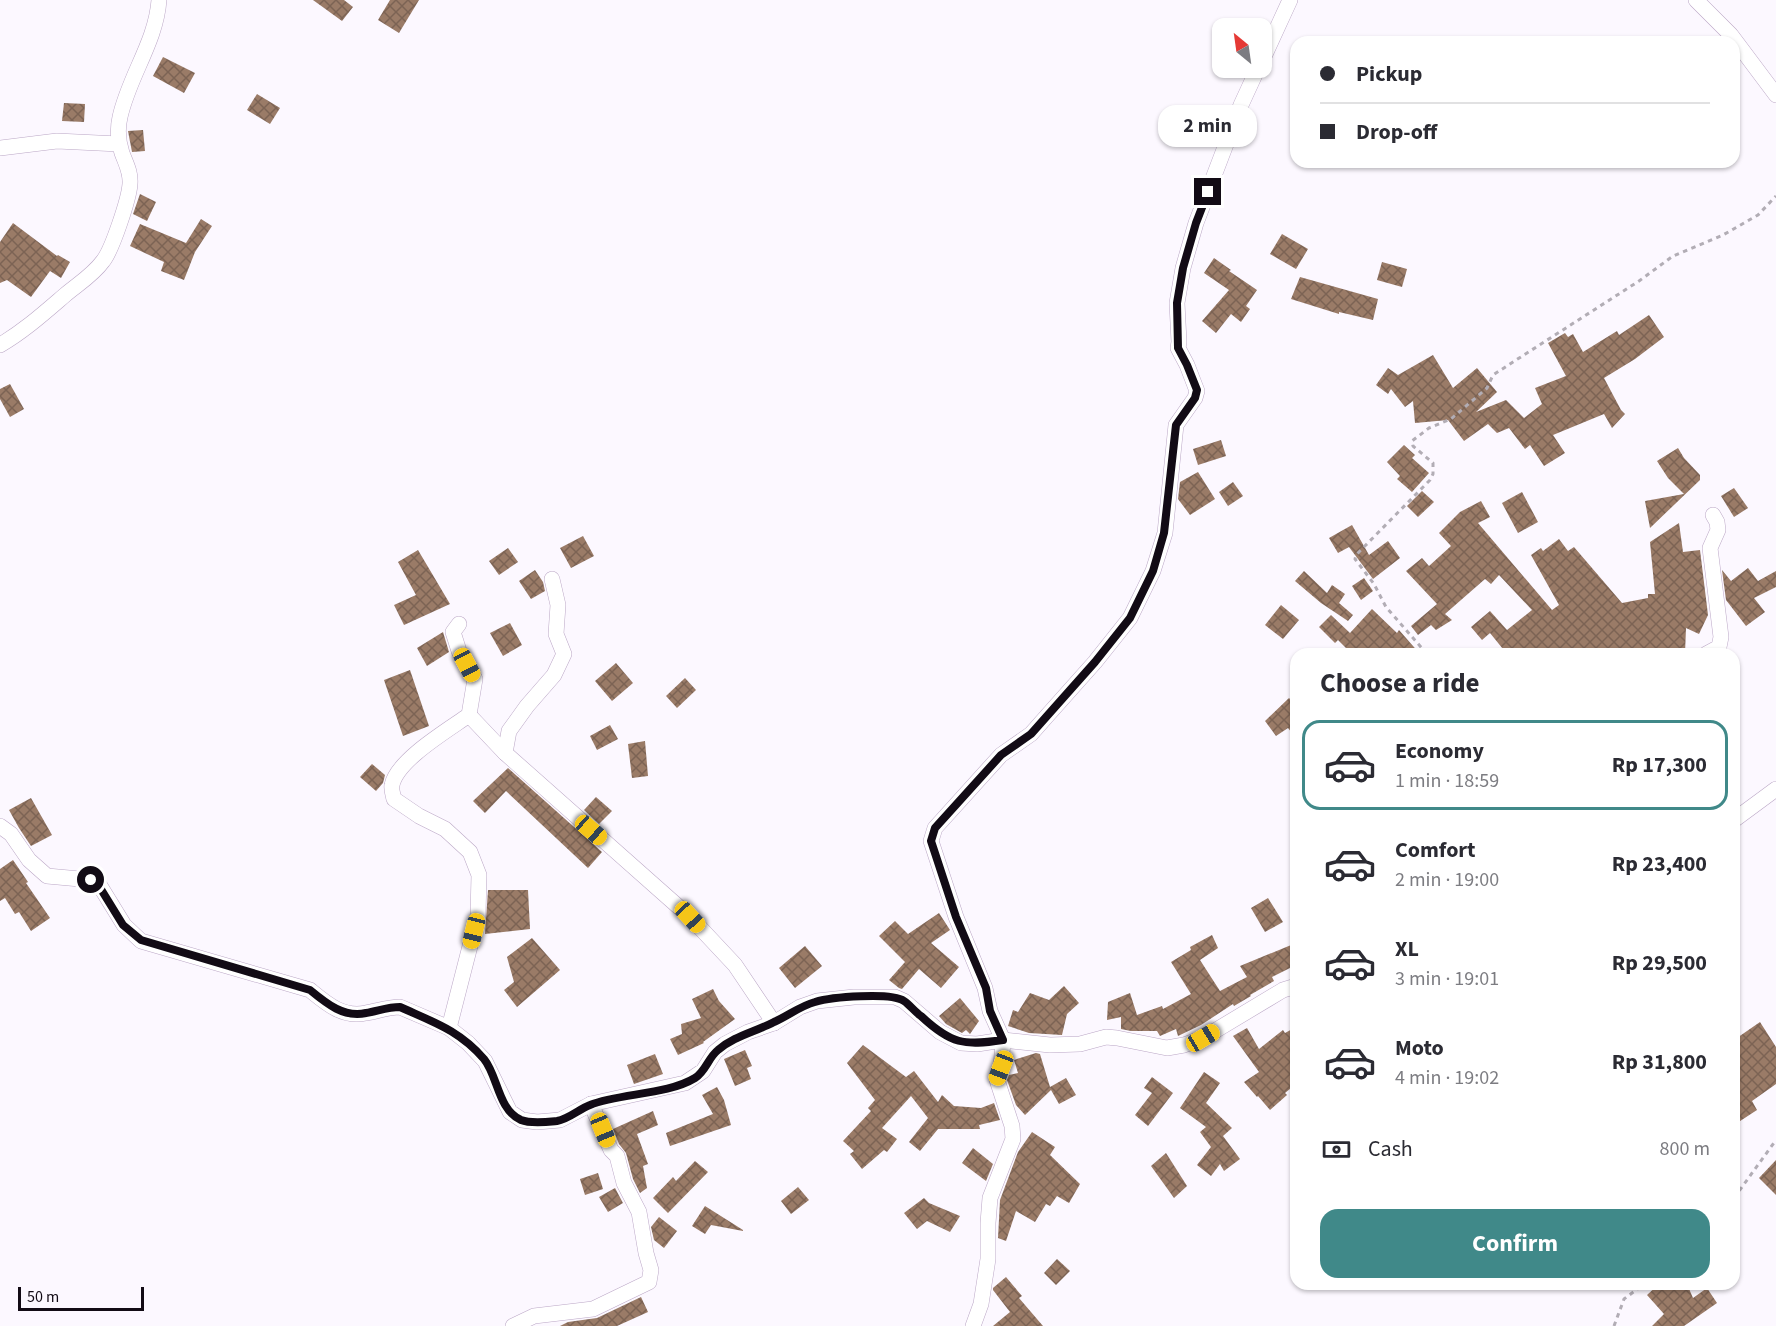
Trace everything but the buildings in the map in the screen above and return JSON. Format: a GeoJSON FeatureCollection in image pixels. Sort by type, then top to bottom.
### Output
{"type":"FeatureCollection","features":[{"type":"Feature","properties":{"kind":"street"},"geometry":{"type":"LineString","coordinates":[[0,345],[21,333],[91,274],[104,260],[124,210],[130,184],[129,170],[119,144],[120,119],[127,92],[152,35],[159,0]]}},
{"type":"Feature","properties":{"kind":"street"},"geometry":{"type":"LineString","coordinates":[[1272,39],[1290,0]]}},
{"type":"Feature","properties":{"kind":"street"},"geometry":{"type":"LineString","coordinates":[[1696,0],[1732,36]]}},
{"type":"Feature","properties":{"kind":"street"},"geometry":{"type":"LineString","coordinates":[[1740,47],[1776,94]]}},
{"type":"Feature","properties":{"kind":"street"},"geometry":{"type":"LineString","coordinates":[[974,1326],[981,1304],[988,1259],[990,1198],[1013,1138],[1009,1114],[997,1080],[1001,1068],[1003,1040],[990,1011],[986,988],[956,917],[931,841],[932,834],[988,768],[1001,755],[1031,734],[1095,662],[1130,618],[1153,571],[1164,533],[1176,425],[1195,398],[1197,390],[1178,348],[1177,303],[1183,268],[1196,223],[1253,78]]}},
{"type":"Feature","properties":{"kind":"street"},"geometry":{"type":"LineString","coordinates":[[0,148],[57,141],[119,144]]}},
{"type":"Feature","properties":{"kind":"street"},"geometry":{"type":"LineString","coordinates":[[1713,515],[1718,530],[1710,548],[1721,637],[1717,648]]}},
{"type":"Feature","properties":{"kind":"street"},"geometry":{"type":"LineString","coordinates":[[506,753],[509,731],[554,675],[564,654],[556,634],[558,605],[552,579]]}},
{"type":"Feature","properties":{"kind":"street"},"geometry":{"type":"LineString","coordinates":[[449,1028],[478,915],[479,875],[470,852],[445,829],[419,816],[394,799],[391,787],[397,772],[418,751],[470,715],[474,679],[459,651],[453,632],[459,624]]}},
{"type":"Feature","properties":{"kind":"street"},"geometry":{"type":"LineString","coordinates":[[470,715],[506,753],[690,917],[735,965],[774,1023]]}},
{"type":"Feature","properties":{"kind":"street"},"geometry":{"type":"LineString","coordinates":[[1740,816],[1776,789]]}},
{"type":"Feature","properties":{"kind":"street"},"geometry":{"type":"LineString","coordinates":[[0,826],[11,834],[29,860],[47,876],[91,880],[99,886],[123,925],[141,940],[310,990],[327,1004],[351,1015],[400,1007],[449,1028],[485,1061],[510,1112],[522,1120],[537,1122],[560,1120],[591,1104],[685,1083],[703,1071],[715,1052],[725,1044],[817,1001],[854,997],[895,997],[904,1001],[949,1038],[961,1043],[977,1044],[1003,1040],[1050,1046],[1117,1038],[1167,1048],[1203,1038],[1282,990],[1290,988]]}},
{"type":"Feature","properties":{"kind":"street"},"geometry":{"type":"LineString","coordinates":[[513,1326],[534,1316],[593,1309],[649,1282],[651,1270],[639,1212],[624,1184],[617,1156],[611,1150],[591,1104]]}},
{"type":"Feature","properties":{"kind":"path"},"geometry":{"type":"LineString","coordinates":[[1422,648],[1386,607],[1374,584],[1355,559],[1356,555],[1430,480],[1433,464],[1413,446],[1412,441],[1429,428],[1451,419],[1486,388],[1493,375],[1639,281],[1673,256],[1723,235],[1758,215],[1776,196]]}},
{"type":"Feature","properties":{"kind":"path"},"geometry":{"type":"LineString","coordinates":[[1740,1190],[1776,1140]]}},
{"type":"Feature","properties":{"kind":"path"},"geometry":{"type":"LineString","coordinates":[[1614,1326],[1624,1299],[1636,1290]]}},
{"type":"Feature","properties":{"kind":"route"},"geometry":{"type":"LineString","coordinates":[[91,880],[99,886],[123,925],[141,940],[310,990],[327,1004],[351,1015],[400,1007],[449,1028],[485,1061],[510,1112],[522,1120],[537,1122],[560,1120],[591,1104],[685,1083],[696,1078],[715,1052],[725,1044],[817,1001],[854,997],[895,997],[904,1001],[940,1032],[961,1043],[977,1044],[1003,1040],[988,1005],[986,988],[956,917],[931,841],[932,834],[988,768],[1001,755],[1031,734],[1095,662],[1130,618],[1153,571],[1164,533],[1176,425],[1195,398],[1197,390],[1178,348],[1177,303],[1183,268],[1208,192]]}}]}
